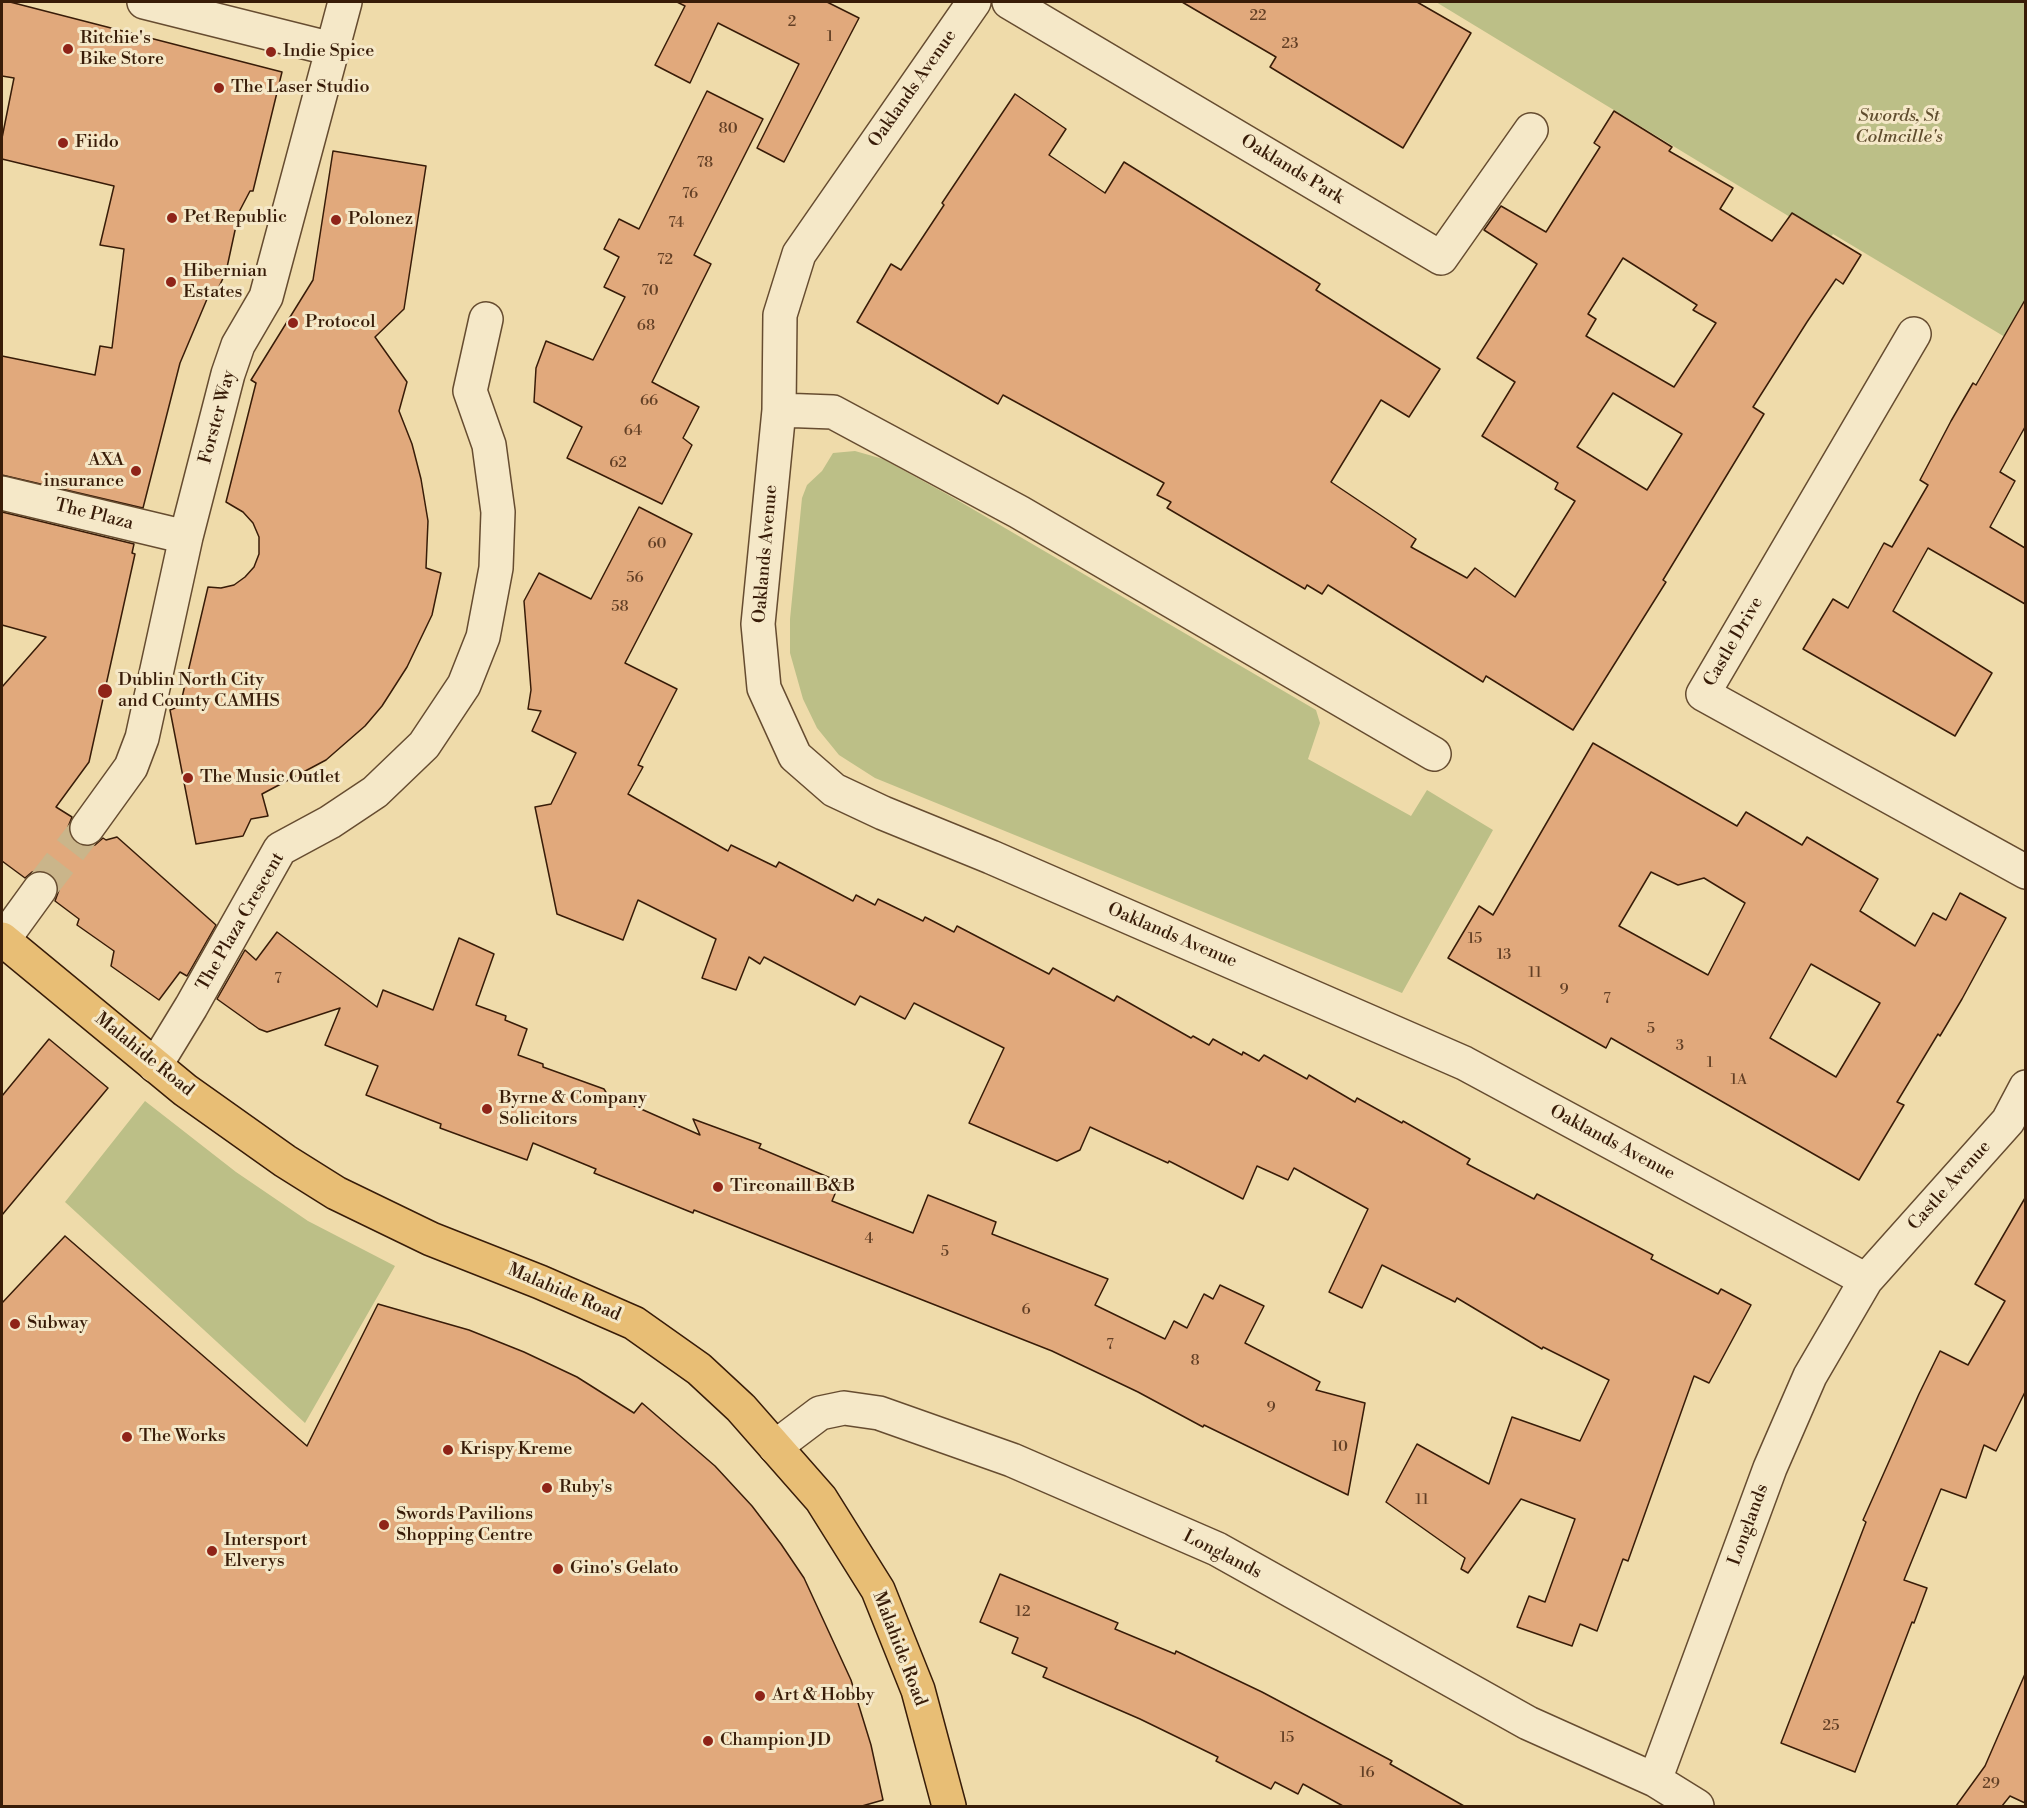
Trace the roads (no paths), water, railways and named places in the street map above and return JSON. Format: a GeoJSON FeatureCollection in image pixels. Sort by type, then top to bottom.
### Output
{"type":"FeatureCollection","features":[{"type":"Feature","properties":{"kind":"main road","name":"Malahide Road"},"geometry":{"type":"LineString","coordinates":[[2,940],[99,1017],[154,1066],[285,1161],[336,1193],[431,1239],[603,1308],[634,1323],[699,1369],[741,1408],[821,1499],[878,1590],[918,1690],[949,1806]]}},
{"type":"Feature","properties":{"kind":"street"},"geometry":{"type":"LineString","coordinates":[[144,2],[332,49]]}},
{"type":"Feature","properties":{"kind":"street","name":"Forster Way"},"geometry":{"type":"LineString","coordinates":[[87,828],[131,767],[142,738],[186,537],[231,364],[238,345],[266,297],[345,2]]}},
{"type":"Feature","properties":{"kind":"street","name":"Oaklands Avenue"},"geometry":{"type":"LineString","coordinates":[[974,2],[799,254],[780,315],[779,410],[758,624],[764,688],[795,756],[834,790],[883,813],[991,857],[1464,1063],[1866,1280]]}},
{"type":"Feature","properties":{"kind":"street","name":"Oaklands Park"},"geometry":{"type":"LineString","coordinates":[[1010,2],[1441,258],[1531,130]]}},
{"type":"Feature","properties":{"kind":"street","name":"The Plaza Crescent"},"geometry":{"type":"LineString","coordinates":[[154,1066],[191,1007],[280,849],[330,822],[375,792],[424,745],[464,685],[483,637],[496,568],[498,512],[489,445],[470,391],[486,319]]}},
{"type":"Feature","properties":{"kind":"street","name":"Castle Drive"},"geometry":{"type":"LineString","coordinates":[[1914,334],[1703,694],[2025,872]]}},
{"type":"Feature","properties":{"kind":"street"},"geometry":{"type":"LineString","coordinates":[[779,410],[833,412],[1019,512],[1434,754]]}},
{"type":"Feature","properties":{"kind":"street","name":"The Plaza"},"geometry":{"type":"LineString","coordinates":[[2,493],[186,537]]}},
{"type":"Feature","properties":{"kind":"street"},"geometry":{"type":"LineString","coordinates":[[2,940],[40,889]]}},
{"type":"Feature","properties":{"kind":"street","name":"Castle Avenue"},"geometry":{"type":"LineString","coordinates":[[1866,1280],[2017,1127],[2025,1087]]}},
{"type":"Feature","properties":{"kind":"street","name":"Longlands"},"geometry":{"type":"LineString","coordinates":[[1655,1780],[1770,1468],[1810,1376],[1866,1280]]}},
{"type":"Feature","properties":{"kind":"street","name":"Longlands"},"geometry":{"type":"LineString","coordinates":[[775,1447],[820,1413],[844,1408],[879,1413],[1012,1460],[1217,1549],[1528,1723],[1655,1780],[1697,1806]]}},
{"type":"Feature","properties":{"kind":"tunnel"},"geometry":{"type":"LineString","coordinates":[[40,889],[87,828]]}},
{"type":"Feature","properties":{"kind":"place","name":"Ritchie's Bike Store"},"geometry":{"type":"Point","coordinates":[68,49]}},
{"type":"Feature","properties":{"kind":"place","name":"Indie Spice"},"geometry":{"type":"Point","coordinates":[271,52]}},
{"type":"Feature","properties":{"kind":"place","name":"The Laser Studio"},"geometry":{"type":"Point","coordinates":[219,88]}},
{"type":"Feature","properties":{"kind":"place","name":"Fiido"},"geometry":{"type":"Point","coordinates":[63,143]}},
{"type":"Feature","properties":{"kind":"place","name":"Pet Republic"},"geometry":{"type":"Point","coordinates":[172,218]}},
{"type":"Feature","properties":{"kind":"place","name":"Polonez"},"geometry":{"type":"Point","coordinates":[336,220]}},
{"type":"Feature","properties":{"kind":"place","name":"Hibernian Estates"},"geometry":{"type":"Point","coordinates":[171,282]}},
{"type":"Feature","properties":{"kind":"place","name":"Protocol"},"geometry":{"type":"Point","coordinates":[293,323]}},
{"type":"Feature","properties":{"kind":"place","name":"AXA insurance"},"geometry":{"type":"Point","coordinates":[136,471]}},
{"type":"Feature","properties":{"kind":"place","name":"Dublin North City and County CAMHS"},"geometry":{"type":"Point","coordinates":[105,691]}},
{"type":"Feature","properties":{"kind":"place","name":"The Music Outlet"},"geometry":{"type":"Point","coordinates":[188,778]}},
{"type":"Feature","properties":{"kind":"place","name":"Byrne & Company Solicitors"},"geometry":{"type":"Point","coordinates":[487,1109]}},
{"type":"Feature","properties":{"kind":"place","name":"Tirconaill B&B"},"geometry":{"type":"Point","coordinates":[718,1187]}},
{"type":"Feature","properties":{"kind":"place","name":"Subway"},"geometry":{"type":"Point","coordinates":[15,1324]}},
{"type":"Feature","properties":{"kind":"place","name":"The Works"},"geometry":{"type":"Point","coordinates":[127,1437]}},
{"type":"Feature","properties":{"kind":"place","name":"Krispy Kreme"},"geometry":{"type":"Point","coordinates":[448,1450]}},
{"type":"Feature","properties":{"kind":"place","name":"Ruby's"},"geometry":{"type":"Point","coordinates":[547,1488]}},
{"type":"Feature","properties":{"kind":"place","name":"Swords Pavilions Shopping Centre"},"geometry":{"type":"Point","coordinates":[384,1525]}},
{"type":"Feature","properties":{"kind":"place","name":"Intersport Elverys"},"geometry":{"type":"Point","coordinates":[212,1551]}},
{"type":"Feature","properties":{"kind":"place","name":"Gino's Gelato"},"geometry":{"type":"Point","coordinates":[558,1569]}},
{"type":"Feature","properties":{"kind":"place","name":"Art & Hobby"},"geometry":{"type":"Point","coordinates":[760,1696]}},
{"type":"Feature","properties":{"kind":"place","name":"Champion JD"},"geometry":{"type":"Point","coordinates":[708,1741]}},
{"type":"Feature","properties":{"kind":"park label","name":"Swords, St Colmcille's"},"geometry":{"type":"Point","coordinates":[1899,127]}}]}
